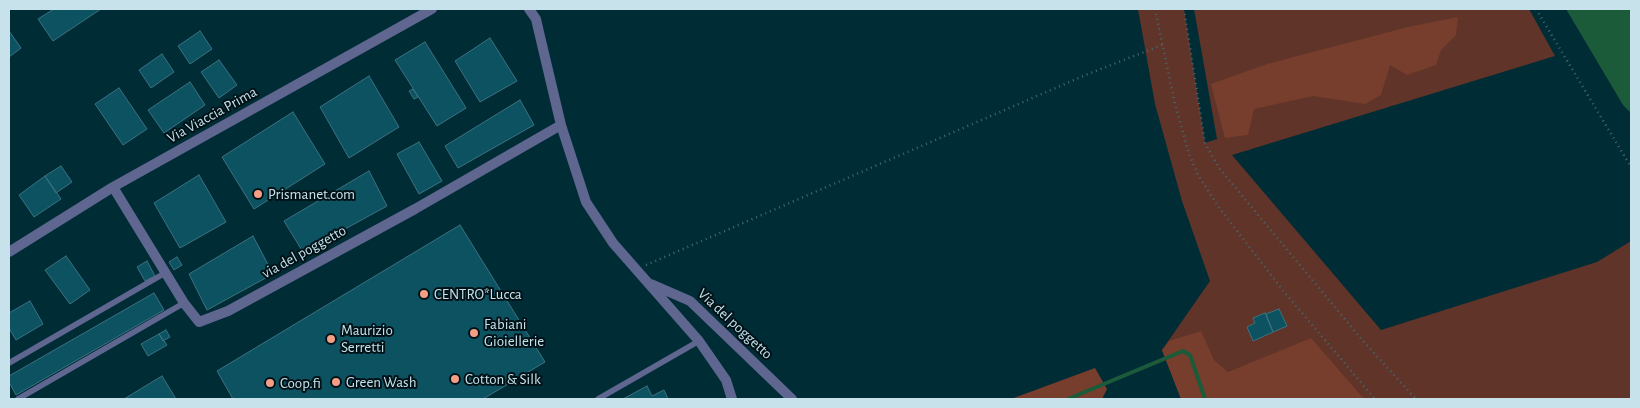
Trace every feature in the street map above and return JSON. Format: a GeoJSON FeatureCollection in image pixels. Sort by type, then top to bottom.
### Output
{"type":"FeatureCollection","features":[{"type":"Feature","properties":{"kind":"street","name":"Via Viaccia Prima"},"geometry":{"type":"LineString","coordinates":[[9,252],[113,187],[432,9]]}},
{"type":"Feature","properties":{"kind":"street"},"geometry":{"type":"LineString","coordinates":[[529,9],[536,19],[560,125],[586,202],[613,243],[699,341],[726,380],[732,399]]}},
{"type":"Feature","properties":{"kind":"street","name":"via del poggetto"},"geometry":{"type":"LineString","coordinates":[[113,187],[184,304],[199,322],[228,311],[415,209],[560,125]]}},
{"type":"Feature","properties":{"kind":"street","name":"Via del poggetto"},"geometry":{"type":"LineString","coordinates":[[649,283],[690,301],[792,399]]}},
{"type":"Feature","properties":{"kind":"lane"},"geometry":{"type":"LineString","coordinates":[[9,362],[165,273]]}},
{"type":"Feature","properties":{"kind":"lane"},"geometry":{"type":"LineString","coordinates":[[18,399],[184,304]]}},
{"type":"Feature","properties":{"kind":"lane"},"geometry":{"type":"LineString","coordinates":[[598,399],[699,341]]}},
{"type":"Feature","properties":{"kind":"path"},"geometry":{"type":"LineString","coordinates":[[1155,9],[1175,104],[1189,154],[1198,175],[1220,209],[1285,293],[1375,399]]}},
{"type":"Feature","properties":{"kind":"path"},"geometry":{"type":"LineString","coordinates":[[1184,9],[1205,143],[1219,168],[1362,341],[1416,399]]}},
{"type":"Feature","properties":{"kind":"path"},"geometry":{"type":"LineString","coordinates":[[1536,9],[1631,168]]}},
{"type":"Feature","properties":{"kind":"path"},"geometry":{"type":"LineString","coordinates":[[637,269],[1088,74],[1162,45]]}},
{"type":"Feature","properties":{"kind":"shaded area"},"geometry":{"type":"Polygon","coordinates":[[[1138,9],[1184,9],[1205,143],[1217,139],[1194,9],[1529,9],[1555,56],[1232,155],[1381,330],[1597,262],[1631,241],[1631,399],[1181,399],[1162,350],[1210,281],[1182,201],[1155,104],[1138,9]]]}},
{"type":"Feature","properties":{"kind":"shaded area"},"geometry":{"type":"Polygon","coordinates":[[[1566,9],[1631,9],[1631,113],[1623,105],[1566,9]]]}},
{"type":"Feature","properties":{"kind":"shaded area"},"geometry":{"type":"Polygon","coordinates":[[[1458,17],[1456,35],[1441,50],[1436,65],[1407,75],[1390,65],[1381,95],[1365,104],[1313,96],[1254,109],[1248,135],[1225,138],[1211,84],[1267,64],[1408,27],[1458,17]]]}},
{"type":"Feature","properties":{"kind":"shaded area"},"geometry":{"type":"Polygon","coordinates":[[[1201,331],[1214,360],[1228,372],[1311,338],[1364,399],[1181,399],[1162,350],[1169,341],[1201,331]]]}},
{"type":"Feature","properties":{"kind":"shaded area"},"geometry":{"type":"Polygon","coordinates":[[[1095,368],[1107,389],[1102,399],[1011,399],[1095,368]]]}},
{"type":"Feature","properties":{"kind":"building"},"geometry":{"type":"Polygon","coordinates":[[[54,9],[101,9],[53,41],[38,19],[54,9]]]}},
{"type":"Feature","properties":{"kind":"building"},"geometry":{"type":"Polygon","coordinates":[[[9,31],[21,48],[9,57],[9,31]]]}},
{"type":"Feature","properties":{"kind":"building"},"geometry":{"type":"Polygon","coordinates":[[[200,31],[212,49],[190,64],[178,46],[200,31]]]}},
{"type":"Feature","properties":{"kind":"building"},"geometry":{"type":"Polygon","coordinates":[[[490,38],[517,81],[480,102],[455,61],[490,38]]]}},
{"type":"Feature","properties":{"kind":"building"},"geometry":{"type":"Polygon","coordinates":[[[425,42],[466,108],[437,126],[395,60],[425,42]]]}},
{"type":"Feature","properties":{"kind":"building"},"geometry":{"type":"Polygon","coordinates":[[[162,54],[174,72],[151,88],[139,70],[162,54]]]}},
{"type":"Feature","properties":{"kind":"building"},"geometry":{"type":"Polygon","coordinates":[[[219,60],[237,85],[219,98],[201,72],[219,60]]]}},
{"type":"Feature","properties":{"kind":"building"},"geometry":{"type":"Polygon","coordinates":[[[369,76],[399,127],[349,158],[320,107],[369,76]]]}},
{"type":"Feature","properties":{"kind":"building"},"geometry":{"type":"Polygon","coordinates":[[[190,82],[205,105],[164,133],[148,110],[190,82]]]}},
{"type":"Feature","properties":{"kind":"building"},"geometry":{"type":"Polygon","coordinates":[[[119,88],[147,129],[123,145],[95,104],[119,88]]]}},
{"type":"Feature","properties":{"kind":"building"},"geometry":{"type":"Polygon","coordinates":[[[413,89],[418,97],[414,99],[409,91],[413,89]]]}},
{"type":"Feature","properties":{"kind":"building"},"geometry":{"type":"Polygon","coordinates":[[[520,100],[534,125],[458,168],[445,146],[520,100]]]}},
{"type":"Feature","properties":{"kind":"building"},"geometry":{"type":"Polygon","coordinates":[[[293,112],[325,164],[254,209],[222,157],[293,112]]]}},
{"type":"Feature","properties":{"kind":"building"},"geometry":{"type":"Polygon","coordinates":[[[419,142],[442,181],[419,194],[397,154],[419,142]]]}},
{"type":"Feature","properties":{"kind":"building"},"geometry":{"type":"Polygon","coordinates":[[[61,166],[72,182],[56,193],[45,176],[61,166]]]}},
{"type":"Feature","properties":{"kind":"building"},"geometry":{"type":"Polygon","coordinates":[[[369,171],[387,206],[303,252],[284,221],[369,171]]]}},
{"type":"Feature","properties":{"kind":"building"},"geometry":{"type":"Polygon","coordinates":[[[199,175],[226,222],[180,248],[154,203],[199,175]]]}},
{"type":"Feature","properties":{"kind":"building"},"geometry":{"type":"Polygon","coordinates":[[[45,176],[61,199],[34,217],[19,195],[45,176]]]}},
{"type":"Feature","properties":{"kind":"building","name":"CENTRO*Lucca"},"geometry":{"type":"Polygon","coordinates":[[[460,225],[545,362],[483,399],[233,399],[217,371],[460,225]]]}},
{"type":"Feature","properties":{"kind":"building"},"geometry":{"type":"Polygon","coordinates":[[[253,236],[273,274],[207,310],[189,274],[253,236]]]}},
{"type":"Feature","properties":{"kind":"building"},"geometry":{"type":"Polygon","coordinates":[[[66,256],[90,290],[70,304],[45,270],[66,256]]]}},
{"type":"Feature","properties":{"kind":"building"},"geometry":{"type":"Polygon","coordinates":[[[177,257],[182,265],[174,270],[169,262],[177,257]]]}},
{"type":"Feature","properties":{"kind":"building"},"geometry":{"type":"Polygon","coordinates":[[[147,261],[155,276],[145,281],[137,267],[147,261]]]}},
{"type":"Feature","properties":{"kind":"building"},"geometry":{"type":"Polygon","coordinates":[[[154,293],[164,310],[16,395],[9,382],[9,376],[154,293]]]}},
{"type":"Feature","properties":{"kind":"building"},"geometry":{"type":"Polygon","coordinates":[[[30,301],[43,324],[16,340],[9,328],[9,313],[30,301]]]}},
{"type":"Feature","properties":{"kind":"building"},"geometry":{"type":"Polygon","coordinates":[[[1279,309],[1287,326],[1273,332],[1266,314],[1279,309]]]}},
{"type":"Feature","properties":{"kind":"building"},"geometry":{"type":"Polygon","coordinates":[[[1265,313],[1273,332],[1253,341],[1247,327],[1255,323],[1253,318],[1265,313]]]}},
{"type":"Feature","properties":{"kind":"building"},"geometry":{"type":"Polygon","coordinates":[[[166,330],[170,337],[163,341],[159,334],[166,330]]]}},
{"type":"Feature","properties":{"kind":"building"},"geometry":{"type":"Polygon","coordinates":[[[159,334],[167,345],[148,356],[141,344],[159,334]]]}},
{"type":"Feature","properties":{"kind":"building"},"geometry":{"type":"Polygon","coordinates":[[[162,376],[176,399],[124,399],[162,376]]]}},
{"type":"Feature","properties":{"kind":"building"},"geometry":{"type":"Polygon","coordinates":[[[647,386],[652,396],[664,390],[668,399],[623,399],[647,386]]]}},
{"type":"Feature","properties":{"kind":"waterway"},"geometry":{"type":"LineString","coordinates":[[1068,399],[1183,351],[1190,355],[1205,399]]}},
{"type":"Feature","properties":{"kind":"place","name":"Prismanet.com"},"geometry":{"type":"Point","coordinates":[258,194]}},
{"type":"Feature","properties":{"kind":"place","name":"CENTRO*Lucca"},"geometry":{"type":"Point","coordinates":[424,294]}},
{"type":"Feature","properties":{"kind":"place","name":"Fabiani Gioiellerie"},"geometry":{"type":"Point","coordinates":[474,333]}},
{"type":"Feature","properties":{"kind":"place","name":"Maurizio Serretti"},"geometry":{"type":"Point","coordinates":[331,339]}},
{"type":"Feature","properties":{"kind":"place","name":"Cotton & Silk"},"geometry":{"type":"Point","coordinates":[455,379]}},
{"type":"Feature","properties":{"kind":"place","name":"Green Wash"},"geometry":{"type":"Point","coordinates":[336,382]}},
{"type":"Feature","properties":{"kind":"place","name":"Coop.fi"},"geometry":{"type":"Point","coordinates":[270,383]}}]}
